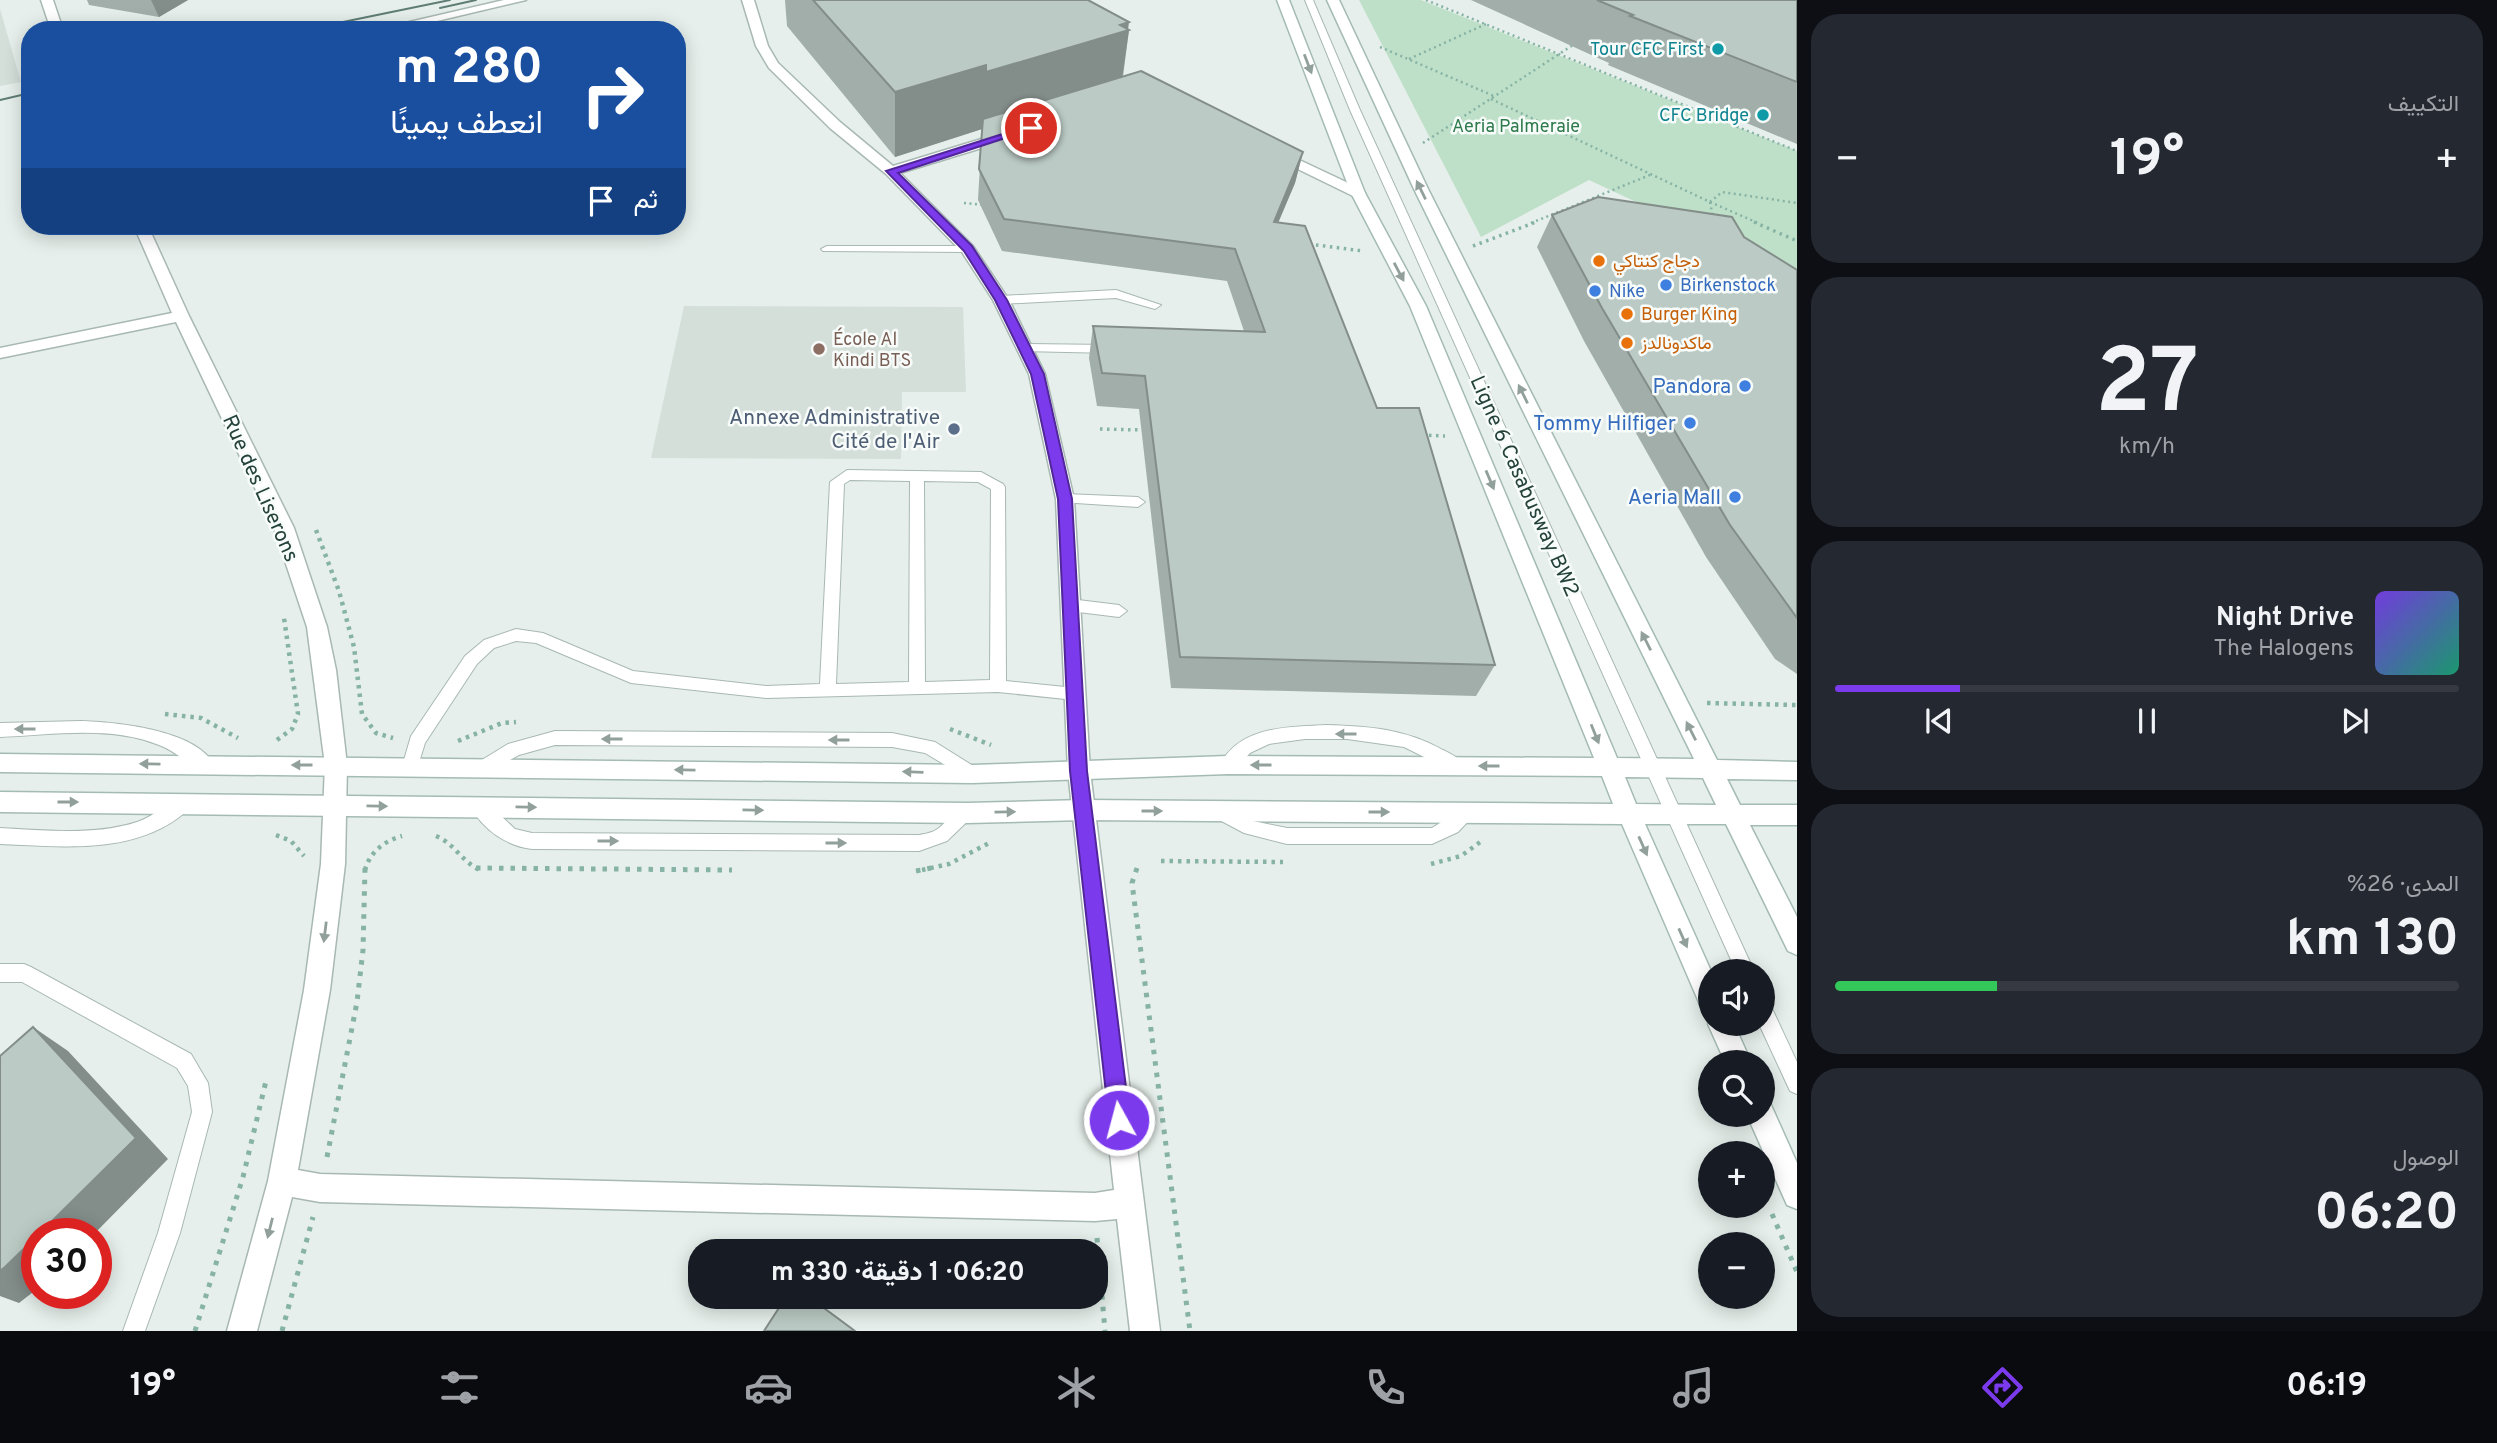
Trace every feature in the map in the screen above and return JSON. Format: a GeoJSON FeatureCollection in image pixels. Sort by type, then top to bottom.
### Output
{"type":"FeatureCollection","features":[{"type":"Feature","properties":{"kind":"street"},"geometry":{"type":"LineString","coordinates":[[47,0],[54,21]]}},
{"type":"Feature","properties":{"kind":"street"},"geometry":{"type":"LineString","coordinates":[[423,21],[520,0]]}},
{"type":"Feature","properties":{"kind":"street"},"geometry":{"type":"LineString","coordinates":[[748,0],[762,46],[773,65],[835,125],[891,171],[968,249],[1001,300],[1037,374],[1065,499],[1079,771],[1145,1331]]}},
{"type":"Feature","properties":{"kind":"street"},"geometry":{"type":"LineString","coordinates":[[1283,0],[1357,193],[1418,306],[1629,814],[1698,971]]}},
{"type":"Feature","properties":{"kind":"street"},"geometry":{"type":"LineString","coordinates":[[1333,0],[1405,155],[1797,943]]}},
{"type":"Feature","properties":{"kind":"street"},"geometry":{"type":"LineString","coordinates":[[891,171],[1025,130]]}},
{"type":"Feature","properties":{"kind":"street"},"geometry":{"type":"LineString","coordinates":[[1261,145],[1357,193]]}},
{"type":"Feature","properties":{"kind":"street","name":"Rue des Liserons"},"geometry":{"type":"LineString","coordinates":[[145,235],[181,316],[284,528],[317,627],[336,765],[337,806],[329,901],[317,990],[282,1181],[242,1331]]}},
{"type":"Feature","properties":{"kind":"street"},"geometry":{"type":"LineString","coordinates":[[0,354],[181,316]]}},
{"type":"Feature","properties":{"kind":"street"},"geometry":{"type":"LineString","coordinates":[[0,763],[972,774],[1228,765],[1609,766],[1797,771]]}},
{"type":"Feature","properties":{"kind":"street"},"geometry":{"type":"LineString","coordinates":[[0,802],[967,813],[1084,810],[1797,815]]}},
{"type":"Feature","properties":{"kind":"street"},"geometry":{"type":"LineString","coordinates":[[1767,1127],[1797,1195]]}},
{"type":"Feature","properties":{"kind":"street"},"geometry":{"type":"LineString","coordinates":[[282,1181],[320,1188],[1072,1206],[1129,1203]]}},
{"type":"Feature","properties":{"kind":"lane","name":"Ligne 6 Casabusway BW2"},"geometry":{"type":"LineString","coordinates":[[1308,0],[1672,815],[1739,959]]}},
{"type":"Feature","properties":{"kind":"lane"},"geometry":{"type":"LineString","coordinates":[[827,249],[968,249]]}},
{"type":"Feature","properties":{"kind":"lane"},"geometry":{"type":"LineString","coordinates":[[1001,300],[1116,293],[1155,305]]}},
{"type":"Feature","properties":{"kind":"lane"},"geometry":{"type":"LineString","coordinates":[[1026,348],[1130,350]]}},
{"type":"Feature","properties":{"kind":"lane"},"geometry":{"type":"LineString","coordinates":[[828,691],[836,482],[846,475],[981,477],[998,487],[998,686]]}},
{"type":"Feature","properties":{"kind":"lane"},"geometry":{"type":"LineString","coordinates":[[916,476],[917,690]]}},
{"type":"Feature","properties":{"kind":"lane"},"geometry":{"type":"LineString","coordinates":[[1065,499],[1138,502]]}},
{"type":"Feature","properties":{"kind":"lane"},"geometry":{"type":"LineString","coordinates":[[1070,605],[1119,611]]}},
{"type":"Feature","properties":{"kind":"lane"},"geometry":{"type":"LineString","coordinates":[[410,766],[417,741],[471,660],[489,644],[516,635],[538,637],[631,677],[766,692],[998,686],[1074,694]]}},
{"type":"Feature","properties":{"kind":"lane"},"geometry":{"type":"LineString","coordinates":[[0,730],[127,729],[154,734],[178,743],[205,765]]}},
{"type":"Feature","properties":{"kind":"lane"},"geometry":{"type":"LineString","coordinates":[[1228,765],[1243,748],[1265,737],[1292,734],[1364,734],[1412,743],[1456,766]]}},
{"type":"Feature","properties":{"kind":"lane"},"geometry":{"type":"LineString","coordinates":[[483,768],[514,749],[555,738],[878,740],[910,742],[929,747],[972,774]]}},
{"type":"Feature","properties":{"kind":"lane"},"geometry":{"type":"LineString","coordinates":[[0,836],[123,836],[156,825],[185,803]]}},
{"type":"Feature","properties":{"kind":"lane"},"geometry":{"type":"LineString","coordinates":[[480,807],[506,834],[532,841],[919,843],[940,836],[967,813]]}},
{"type":"Feature","properties":{"kind":"lane"},"geometry":{"type":"LineString","coordinates":[[0,973],[24,973],[184,1061],[198,1083],[202,1112],[169,1233],[134,1331]]}},
{"type":"Feature","properties":{"kind":"lane"},"geometry":{"type":"LineString","coordinates":[[1775,1036],[1797,1084]]}},
{"type":"Feature","properties":{"kind":"path"},"geometry":{"type":"LineString","coordinates":[[1426,0],[1797,151]]}},
{"type":"Feature","properties":{"kind":"path"},"geometry":{"type":"LineString","coordinates":[[1408,59],[1486,24]]}},
{"type":"Feature","properties":{"kind":"path"},"geometry":{"type":"LineString","coordinates":[[1405,155],[1580,40]]}},
{"type":"Feature","properties":{"kind":"path"},"geometry":{"type":"LineString","coordinates":[[1370,43],[1797,241]]}},
{"type":"Feature","properties":{"kind":"path"},"geometry":{"type":"LineString","coordinates":[[1472,246],[1519,230],[1602,192],[1651,174]]}},
{"type":"Feature","properties":{"kind":"path"},"geometry":{"type":"LineString","coordinates":[[1710,202],[1722,192],[1797,203]]}},
{"type":"Feature","properties":{"kind":"path"},"geometry":{"type":"LineString","coordinates":[[1710,202],[1714,221]]}},
{"type":"Feature","properties":{"kind":"path"},"geometry":{"type":"LineString","coordinates":[[964,203],[992,206]]}},
{"type":"Feature","properties":{"kind":"path"},"geometry":{"type":"LineString","coordinates":[[1306,244],[1374,252]]}},
{"type":"Feature","properties":{"kind":"path"},"geometry":{"type":"LineString","coordinates":[[1100,429],[1156,430]]}},
{"type":"Feature","properties":{"kind":"path"},"geometry":{"type":"LineString","coordinates":[[1421,435],[1449,436]]}},
{"type":"Feature","properties":{"kind":"path"},"geometry":{"type":"LineString","coordinates":[[272,742],[292,730],[298,714],[281,608]]}},
{"type":"Feature","properties":{"kind":"path"},"geometry":{"type":"LineString","coordinates":[[1694,702],[1797,705]]}},
{"type":"Feature","properties":{"kind":"path"},"geometry":{"type":"LineString","coordinates":[[158,713],[201,718],[229,735],[241,738]]}},
{"type":"Feature","properties":{"kind":"path"},"geometry":{"type":"LineString","coordinates":[[272,835],[291,841],[299,848],[306,862]]}},
{"type":"Feature","properties":{"kind":"path"},"geometry":{"type":"LineString","coordinates":[[282,1331],[342,1095],[366,923],[365,867],[380,845],[407,835]]}},
{"type":"Feature","properties":{"kind":"path"},"geometry":{"type":"LineString","coordinates":[[432,835],[449,842],[466,862],[481,870],[743,870]]}},
{"type":"Feature","properties":{"kind":"path"},"geometry":{"type":"LineString","coordinates":[[909,871],[923,871],[949,864],[971,854],[987,842],[997,841]]}},
{"type":"Feature","properties":{"kind":"path"},"geometry":{"type":"LineString","coordinates":[[1137,868],[1132,883],[1190,1331]]}},
{"type":"Feature","properties":{"kind":"path"},"geometry":{"type":"LineString","coordinates":[[195,1331],[243,1177],[267,1076]]}},
{"type":"Feature","properties":{"kind":"path"},"geometry":{"type":"LineString","coordinates":[[1774,1218],[1797,1272]]}},
{"type":"Feature","properties":{"kind":"shaded area"},"geometry":{"type":"Polygon","coordinates":[[[0,9],[21,82],[0,86],[0,9]]]}},
{"type":"Feature","properties":{"kind":"shaded area","name":"École Al Kindi BTS"},"geometry":{"type":"Polygon","coordinates":[[[684,306],[963,307],[966,392],[902,392],[901,459],[651,458],[684,306]]]}},
{"type":"Feature","properties":{"kind":"green space","name":"Aeria Palmeraie"},"geometry":{"type":"Polygon","coordinates":[[[1359,0],[1421,0],[1797,151],[1797,277],[1589,180],[1481,237],[1359,0]]]}},
{"type":"Feature","properties":{"kind":"building"},"geometry":{"type":"Polygon","coordinates":[[[813,0],[1088,0],[1129,22],[1120,25],[1129,30],[986,72],[986,65],[895,92],[813,0]]]}},
{"type":"Feature","properties":{"kind":"building"},"geometry":{"type":"Polygon","coordinates":[[[1597,0],[1797,0],[1797,82],[1630,16],[1633,15],[1597,0]]]}},
{"type":"Feature","properties":{"kind":"building"},"geometry":{"type":"Polygon","coordinates":[[[1141,71],[1303,152],[1274,222],[1305,226],[1377,408],[1419,408],[1495,665],[1180,657],[1145,376],[1102,373],[1093,326],[1265,332],[1235,249],[1004,219],[979,169],[983,119],[1141,71]]]}},
{"type":"Feature","properties":{"kind":"building","name":"Aeria Mall"},"geometry":{"type":"Polygon","coordinates":[[[1598,197],[1732,217],[1744,237],[1797,270],[1797,618],[1730,525],[1602,308],[1552,215],[1598,197]]]}},
{"type":"Feature","properties":{"kind":"building"},"geometry":{"type":"Polygon","coordinates":[[[33,1027],[136,1138],[55,1218],[21,1218],[21,1252],[0,1271],[0,1056],[33,1027]]]}},
{"type":"Feature","properties":{"kind":"building"},"geometry":{"type":"Polygon","coordinates":[[[778,1309],[825,1309],[855,1331],[764,1331],[778,1309]]]}},
{"type":"Feature","properties":{"kind":"tram line"},"geometry":{"type":"LineString","coordinates":[[348,21],[450,0]]}},
{"type":"Feature","properties":{"kind":"tram line"},"geometry":{"type":"LineString","coordinates":[[440,8],[476,0]]}},
{"type":"Feature","properties":{"kind":"tram line"},"geometry":{"type":"LineString","coordinates":[[0,100],[21,95]]}},
{"type":"Feature","properties":{"kind":"place","name":"Tour CFC First"},"geometry":{"type":"Point","coordinates":[1718,49]}},
{"type":"Feature","properties":{"kind":"place","name":"CFC Bridge"},"geometry":{"type":"Point","coordinates":[1763,115]}},
{"type":"Feature","properties":{"kind":"place","name":"دجاج كنتاكي"},"geometry":{"type":"Point","coordinates":[1599,261]}},
{"type":"Feature","properties":{"kind":"place","name":"Birkenstock"},"geometry":{"type":"Point","coordinates":[1666,285]}},
{"type":"Feature","properties":{"kind":"place","name":"Nike"},"geometry":{"type":"Point","coordinates":[1595,291]}},
{"type":"Feature","properties":{"kind":"place","name":"Burger King"},"geometry":{"type":"Point","coordinates":[1627,314]}},
{"type":"Feature","properties":{"kind":"place","name":"ماكدونالدز"},"geometry":{"type":"Point","coordinates":[1627,343]}},
{"type":"Feature","properties":{"kind":"place","name":"École Al Kindi BTS"},"geometry":{"type":"Point","coordinates":[819,349]}},
{"type":"Feature","properties":{"kind":"place","name":"Pandora"},"geometry":{"type":"Point","coordinates":[1745,386]}},
{"type":"Feature","properties":{"kind":"place","name":"Tommy Hilfiger"},"geometry":{"type":"Point","coordinates":[1690,423]}},
{"type":"Feature","properties":{"kind":"place","name":"Annexe Administrative Cité de l'Air"},"geometry":{"type":"Point","coordinates":[954,429]}},
{"type":"Feature","properties":{"kind":"place","name":"Aeria Mall"},"geometry":{"type":"Point","coordinates":[1735,497]}},
{"type":"Feature","properties":{"kind":"route"},"geometry":{"type":"LineString","coordinates":[[1031,128],[891,171],[968,249],[1001,300],[1037,374],[1065,499],[1079,771],[1119,1120]]}}]}
